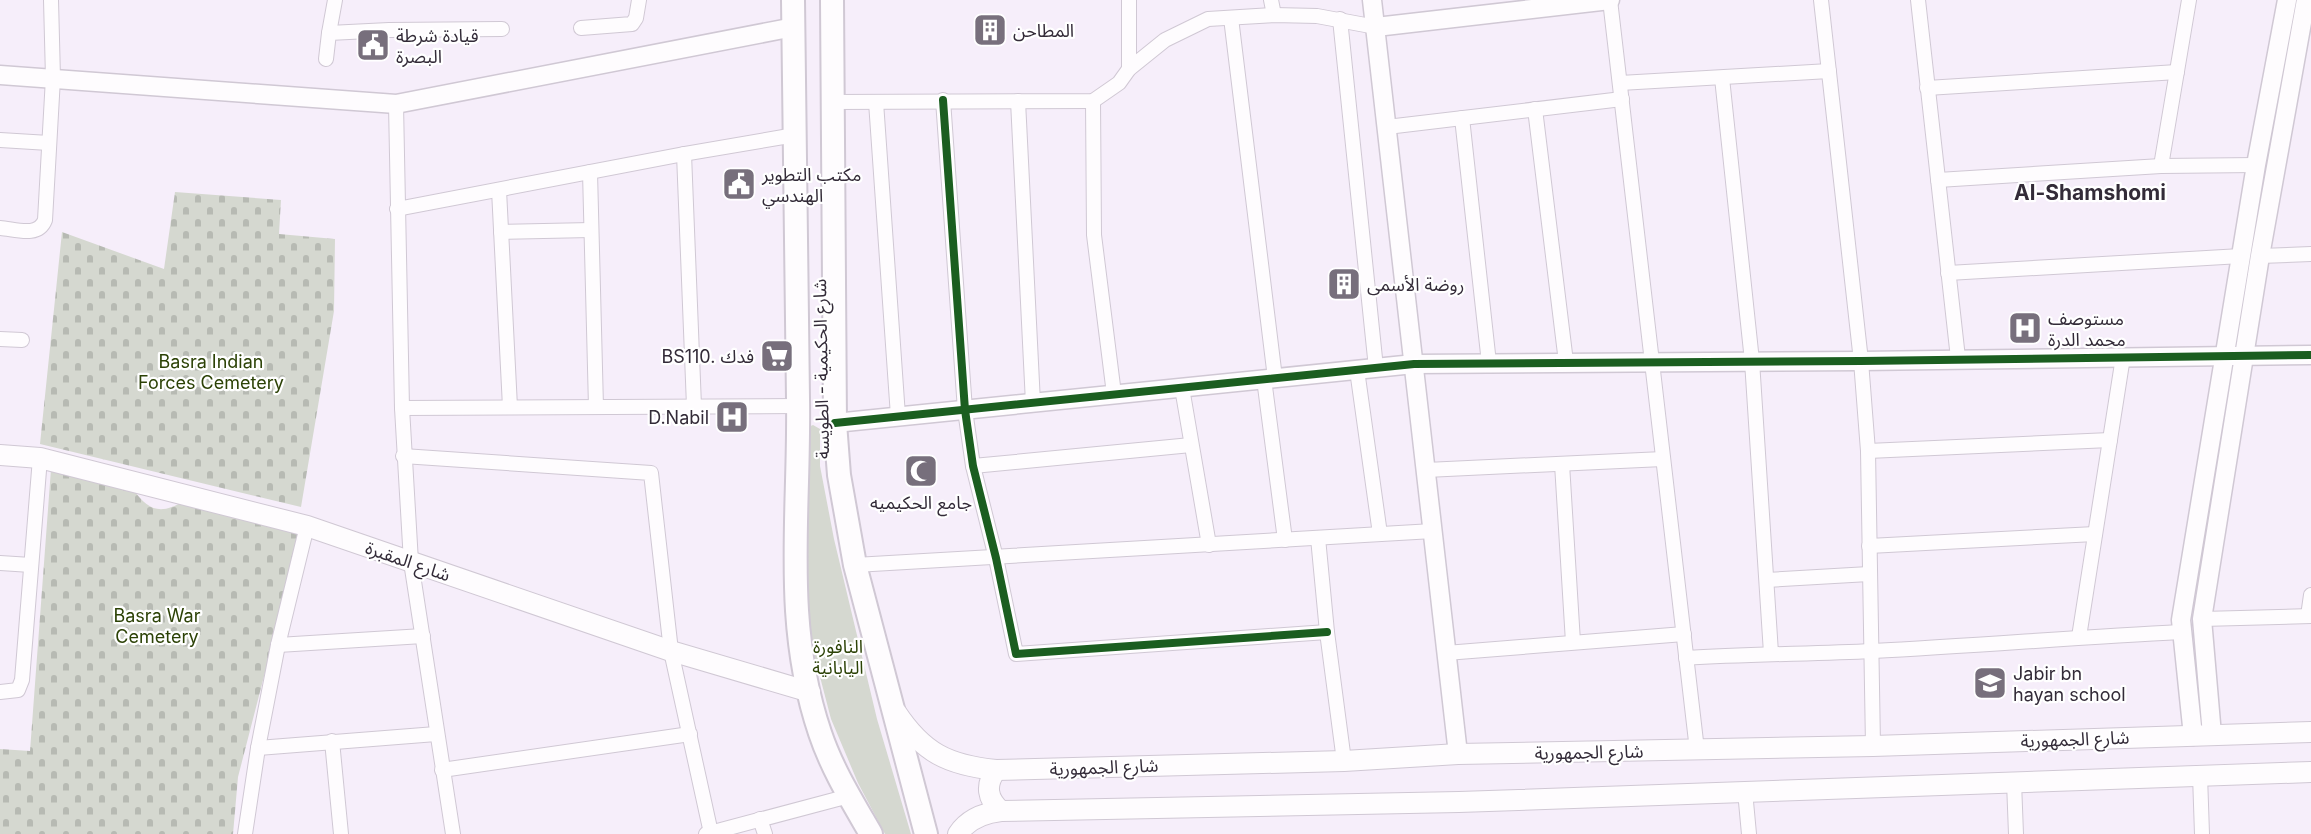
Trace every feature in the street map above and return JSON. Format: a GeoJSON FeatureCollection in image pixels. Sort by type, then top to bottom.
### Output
{"type":"FeatureCollection","features":[{"type":"Feature","properties":{"kind":"main road","name":"شارع الحكيمية - الطويسة"},"geometry":{"type":"LineString","coordinates":[[793,0],[799,406],[794,582],[796,615],[819,731],[835,771],[871,834]]}},
{"type":"Feature","properties":{"kind":"main road","name":"شارع الحكيمية - الطويسة"},"geometry":{"type":"LineString","coordinates":[[832,0],[835,423],[839,475],[855,565],[926,834]]}},
{"type":"Feature","properties":{"kind":"main road"},"geometry":{"type":"LineString","coordinates":[[796,257],[808,265],[815,266],[834,258]]}},
{"type":"Feature","properties":{"kind":"main road"},"geometry":{"type":"LineString","coordinates":[[797,300],[816,295],[834,299]]}},
{"type":"Feature","properties":{"kind":"main road","name":"شارع المقبرة"},"geometry":{"type":"LineString","coordinates":[[0,455],[40,458],[307,526],[671,651],[810,693]]}},
{"type":"Feature","properties":{"kind":"main road","name":"شارع الجمهورية"},"geometry":{"type":"LineString","coordinates":[[892,707],[907,729],[936,754],[961,765],[996,770],[1344,761],[1458,754],[1873,746],[2311,732]]}},
{"type":"Feature","properties":{"kind":"main road"},"geometry":{"type":"LineString","coordinates":[[996,770],[991,776],[988,792],[1001,811]]}},
{"type":"Feature","properties":{"kind":"main road"},"geometry":{"type":"LineString","coordinates":[[958,834],[971,820],[985,813],[1001,811],[1459,802],[2311,772]]}},
{"type":"Feature","properties":{"kind":"street"},"geometry":{"type":"LineString","coordinates":[[0,228],[35,231],[42,227],[45,220],[53,78],[51,0]]}},
{"type":"Feature","properties":{"kind":"street"},"geometry":{"type":"LineString","coordinates":[[326,59],[335,0]]}},
{"type":"Feature","properties":{"kind":"street"},"geometry":{"type":"LineString","coordinates":[[581,28],[632,24],[636,18],[639,0]]}},
{"type":"Feature","properties":{"kind":"street"},"geometry":{"type":"LineString","coordinates":[[1129,0],[1129,69]]}},
{"type":"Feature","properties":{"kind":"street"},"geometry":{"type":"LineString","coordinates":[[1271,0],[1274,15]]}},
{"type":"Feature","properties":{"kind":"street"},"geometry":{"type":"LineString","coordinates":[[1372,0],[1458,754]]}},
{"type":"Feature","properties":{"kind":"street"},"geometry":{"type":"LineString","coordinates":[[833,102],[1093,101],[1119,83],[1129,69],[1164,40],[1208,19],[1274,15],[1340,19],[1376,27],[1484,7],[1610,0],[1697,750]]}},
{"type":"Feature","properties":{"kind":"street"},"geometry":{"type":"LineString","coordinates":[[1821,0],[1861,361],[1868,451],[1873,746]]}},
{"type":"Feature","properties":{"kind":"street"},"geometry":{"type":"LineString","coordinates":[[1918,0],[1958,358]]}},
{"type":"Feature","properties":{"kind":"street"},"geometry":{"type":"LineString","coordinates":[[2161,166],[2189,0]]}},
{"type":"Feature","properties":{"kind":"street"},"geometry":{"type":"LineString","coordinates":[[2202,735],[2181,632],[2181,620],[2256,165],[2287,0]]}},
{"type":"Feature","properties":{"kind":"street"},"geometry":{"type":"LineString","coordinates":[[2202,735],[2202,619],[2260,256],[2306,0]]}},
{"type":"Feature","properties":{"kind":"street"},"geometry":{"type":"LineString","coordinates":[[1231,18],[1285,540]]}},
{"type":"Feature","properties":{"kind":"street"},"geometry":{"type":"LineString","coordinates":[[1340,19],[1376,368]]}},
{"type":"Feature","properties":{"kind":"street"},"geometry":{"type":"LineString","coordinates":[[0,75],[396,104],[794,27]]}},
{"type":"Feature","properties":{"kind":"street"},"geometry":{"type":"LineString","coordinates":[[329,33],[502,29]]}},
{"type":"Feature","properties":{"kind":"street"},"geometry":{"type":"LineString","coordinates":[[1620,83],[1829,71]]}},
{"type":"Feature","properties":{"kind":"street"},"geometry":{"type":"LineString","coordinates":[[1928,88],[2177,72]]}},
{"type":"Feature","properties":{"kind":"street"},"geometry":{"type":"LineString","coordinates":[[1722,78],[1752,361],[1771,653]]}},
{"type":"Feature","properties":{"kind":"street"},"geometry":{"type":"LineString","coordinates":[[1387,127],[1622,99]]}},
{"type":"Feature","properties":{"kind":"street"},"geometry":{"type":"LineString","coordinates":[[943,100],[965,410],[973,466],[996,558],[1016,654],[1327,632]]}},
{"type":"Feature","properties":{"kind":"street"},"geometry":{"type":"LineString","coordinates":[[1018,101],[1034,403]]}},
{"type":"Feature","properties":{"kind":"street"},"geometry":{"type":"LineString","coordinates":[[1093,101],[1094,235],[1114,394]]}},
{"type":"Feature","properties":{"kind":"street"},"geometry":{"type":"LineString","coordinates":[[876,102],[898,416]]}},
{"type":"Feature","properties":{"kind":"street"},"geometry":{"type":"LineString","coordinates":[[396,104],[403,456],[411,562],[453,834]]}},
{"type":"Feature","properties":{"kind":"street"},"geometry":{"type":"LineString","coordinates":[[1535,109],[1566,363]]}},
{"type":"Feature","properties":{"kind":"street"},"geometry":{"type":"LineString","coordinates":[[1462,118],[1489,363]]}},
{"type":"Feature","properties":{"kind":"street"},"geometry":{"type":"LineString","coordinates":[[397,209],[795,135]]}},
{"type":"Feature","properties":{"kind":"street"},"geometry":{"type":"LineString","coordinates":[[0,140],[49,142]]}},
{"type":"Feature","properties":{"kind":"street"},"geometry":{"type":"LineString","coordinates":[[684,154],[694,406]]}},
{"type":"Feature","properties":{"kind":"street"},"geometry":{"type":"LineString","coordinates":[[1938,180],[2161,166],[2256,165]]}},
{"type":"Feature","properties":{"kind":"street"},"geometry":{"type":"LineString","coordinates":[[590,172],[596,407]]}},
{"type":"Feature","properties":{"kind":"street"},"geometry":{"type":"LineString","coordinates":[[499,190],[510,407]]}},
{"type":"Feature","properties":{"kind":"street"},"geometry":{"type":"LineString","coordinates":[[501,232],[591,230]]}},
{"type":"Feature","properties":{"kind":"street"},"geometry":{"type":"LineString","coordinates":[[2260,256],[2311,254]]}},
{"type":"Feature","properties":{"kind":"street"},"geometry":{"type":"LineString","coordinates":[[1948,273],[2241,256]]}},
{"type":"Feature","properties":{"kind":"street"},"geometry":{"type":"LineString","coordinates":[[0,339],[22,340]]}},
{"type":"Feature","properties":{"kind":"street"},"geometry":{"type":"LineString","coordinates":[[835,423],[1414,364],[2311,355]]}},
{"type":"Feature","properties":{"kind":"street"},"geometry":{"type":"LineString","coordinates":[[2079,637],[2123,357]]}},
{"type":"Feature","properties":{"kind":"street"},"geometry":{"type":"LineString","coordinates":[[1357,370],[1380,534]]}},
{"type":"Feature","properties":{"kind":"street"},"geometry":{"type":"LineString","coordinates":[[1182,388],[1209,545]]}},
{"type":"Feature","properties":{"kind":"street"},"geometry":{"type":"LineString","coordinates":[[402,408],[799,406]]}},
{"type":"Feature","properties":{"kind":"street"},"geometry":{"type":"LineString","coordinates":[[1868,451],[2110,440]]}},
{"type":"Feature","properties":{"kind":"street"},"geometry":{"type":"LineString","coordinates":[[973,466],[1191,446]]}},
{"type":"Feature","properties":{"kind":"street"},"geometry":{"type":"LineString","coordinates":[[403,456],[651,473],[671,651],[690,734],[708,833],[849,796]]}},
{"type":"Feature","properties":{"kind":"street"},"geometry":{"type":"LineString","coordinates":[[0,692],[18,690],[21,680],[40,458]]}},
{"type":"Feature","properties":{"kind":"street"},"geometry":{"type":"LineString","coordinates":[[1426,470],[1664,459]]}},
{"type":"Feature","properties":{"kind":"street"},"geometry":{"type":"LineString","coordinates":[[1562,464],[1573,642]]}},
{"type":"Feature","properties":{"kind":"street"},"geometry":{"type":"LineString","coordinates":[[245,834],[258,748],[278,645],[307,526]]}},
{"type":"Feature","properties":{"kind":"street"},"geometry":{"type":"LineString","coordinates":[[855,565],[1433,531]]}},
{"type":"Feature","properties":{"kind":"street"},"geometry":{"type":"LineString","coordinates":[[1869,546],[2095,534]]}},
{"type":"Feature","properties":{"kind":"street"},"geometry":{"type":"LineString","coordinates":[[1318,538],[1327,632],[1344,761]]}},
{"type":"Feature","properties":{"kind":"street"},"geometry":{"type":"LineString","coordinates":[[0,563],[31,565]]}},
{"type":"Feature","properties":{"kind":"street"},"geometry":{"type":"LineString","coordinates":[[1767,580],[1869,574]]}},
{"type":"Feature","properties":{"kind":"street"},"geometry":{"type":"LineString","coordinates":[[2202,619],[2309,616],[2311,595]]}},
{"type":"Feature","properties":{"kind":"street"},"geometry":{"type":"LineString","coordinates":[[1686,658],[1871,651],[2181,632]]}},
{"type":"Feature","properties":{"kind":"street"},"geometry":{"type":"LineString","coordinates":[[1446,653],[1684,634]]}},
{"type":"Feature","properties":{"kind":"street"},"geometry":{"type":"LineString","coordinates":[[278,645],[423,636]]}},
{"type":"Feature","properties":{"kind":"street"},"geometry":{"type":"LineString","coordinates":[[258,748],[436,734]]}},
{"type":"Feature","properties":{"kind":"street"},"geometry":{"type":"LineString","coordinates":[[442,770],[690,734]]}},
{"type":"Feature","properties":{"kind":"street"},"geometry":{"type":"LineString","coordinates":[[333,741],[341,834]]}},
{"type":"Feature","properties":{"kind":"street"},"geometry":{"type":"LineString","coordinates":[[2200,775],[2202,834]]}},
{"type":"Feature","properties":{"kind":"street"},"geometry":{"type":"LineString","coordinates":[[2014,782],[2016,834]]}},
{"type":"Feature","properties":{"kind":"street"},"geometry":{"type":"LineString","coordinates":[[1746,791],[1749,834]]}},
{"type":"Feature","properties":{"kind":"street"},"geometry":{"type":"LineString","coordinates":[[760,819],[765,834]]}},
{"type":"Feature","properties":{"kind":"green space","name":"Basra Indian Forces Cemetery"},"geometry":{"type":"Polygon","coordinates":[[[175,192],[281,200],[279,234],[335,239],[334,311],[301,507],[40,444],[62,232],[164,269],[175,192]]]}},
{"type":"Feature","properties":{"kind":"green space","name":"النافورة اليابانية"},"geometry":{"type":"Polygon","coordinates":[[[813,425],[820,429],[820,466],[834,539],[877,719],[911,834],[885,834],[858,783],[831,719],[813,650],[803,597],[806,428],[813,425]]]}},
{"type":"Feature","properties":{"kind":"green space","name":"Basra War Cemetery"},"geometry":{"type":"Polygon","coordinates":[[[51,469],[133,489],[144,502],[156,508],[168,508],[184,501],[301,533],[238,777],[233,834],[0,834],[0,749],[30,751],[51,469]]]}},
{"type":"Feature","properties":{"kind":"cycle path"},"geometry":{"type":"LineString","coordinates":[[943,100],[965,410],[973,466],[996,558],[1016,654],[1327,632]]}},
{"type":"Feature","properties":{"kind":"cycle path"},"geometry":{"type":"LineString","coordinates":[[835,423],[1414,364],[2311,355]]}},
{"type":"Feature","properties":{"kind":"place","name":"المطاحن"},"geometry":{"type":"Point","coordinates":[990,30]}},
{"type":"Feature","properties":{"kind":"place","name":"قيادة شرطة البصرة"},"geometry":{"type":"Point","coordinates":[373,45]}},
{"type":"Feature","properties":{"kind":"place","name":"مكتب التطوير الهندسي"},"geometry":{"type":"Point","coordinates":[739,184]}},
{"type":"Feature","properties":{"kind":"place","name":"روضة الأسمى"},"geometry":{"type":"Point","coordinates":[1344,284]}},
{"type":"Feature","properties":{"kind":"place","name":"مستوصف محمد الدرة"},"geometry":{"type":"Point","coordinates":[2025,328]}},
{"type":"Feature","properties":{"kind":"place","name":"BS110. فدك"},"geometry":{"type":"Point","coordinates":[777,356]}},
{"type":"Feature","properties":{"kind":"place","name":"D.Nabil"},"geometry":{"type":"Point","coordinates":[732,417]}},
{"type":"Feature","properties":{"kind":"place","name":"جامع الحكيميه"},"geometry":{"type":"Point","coordinates":[921,471]}},
{"type":"Feature","properties":{"kind":"place","name":"Jabir bn hayan school"},"geometry":{"type":"Point","coordinates":[1990,683]}},
{"type":"Feature","properties":{"kind":"district","name":"Al-Shamshomi"},"geometry":{"type":"Point","coordinates":[2090,192]}}]}
